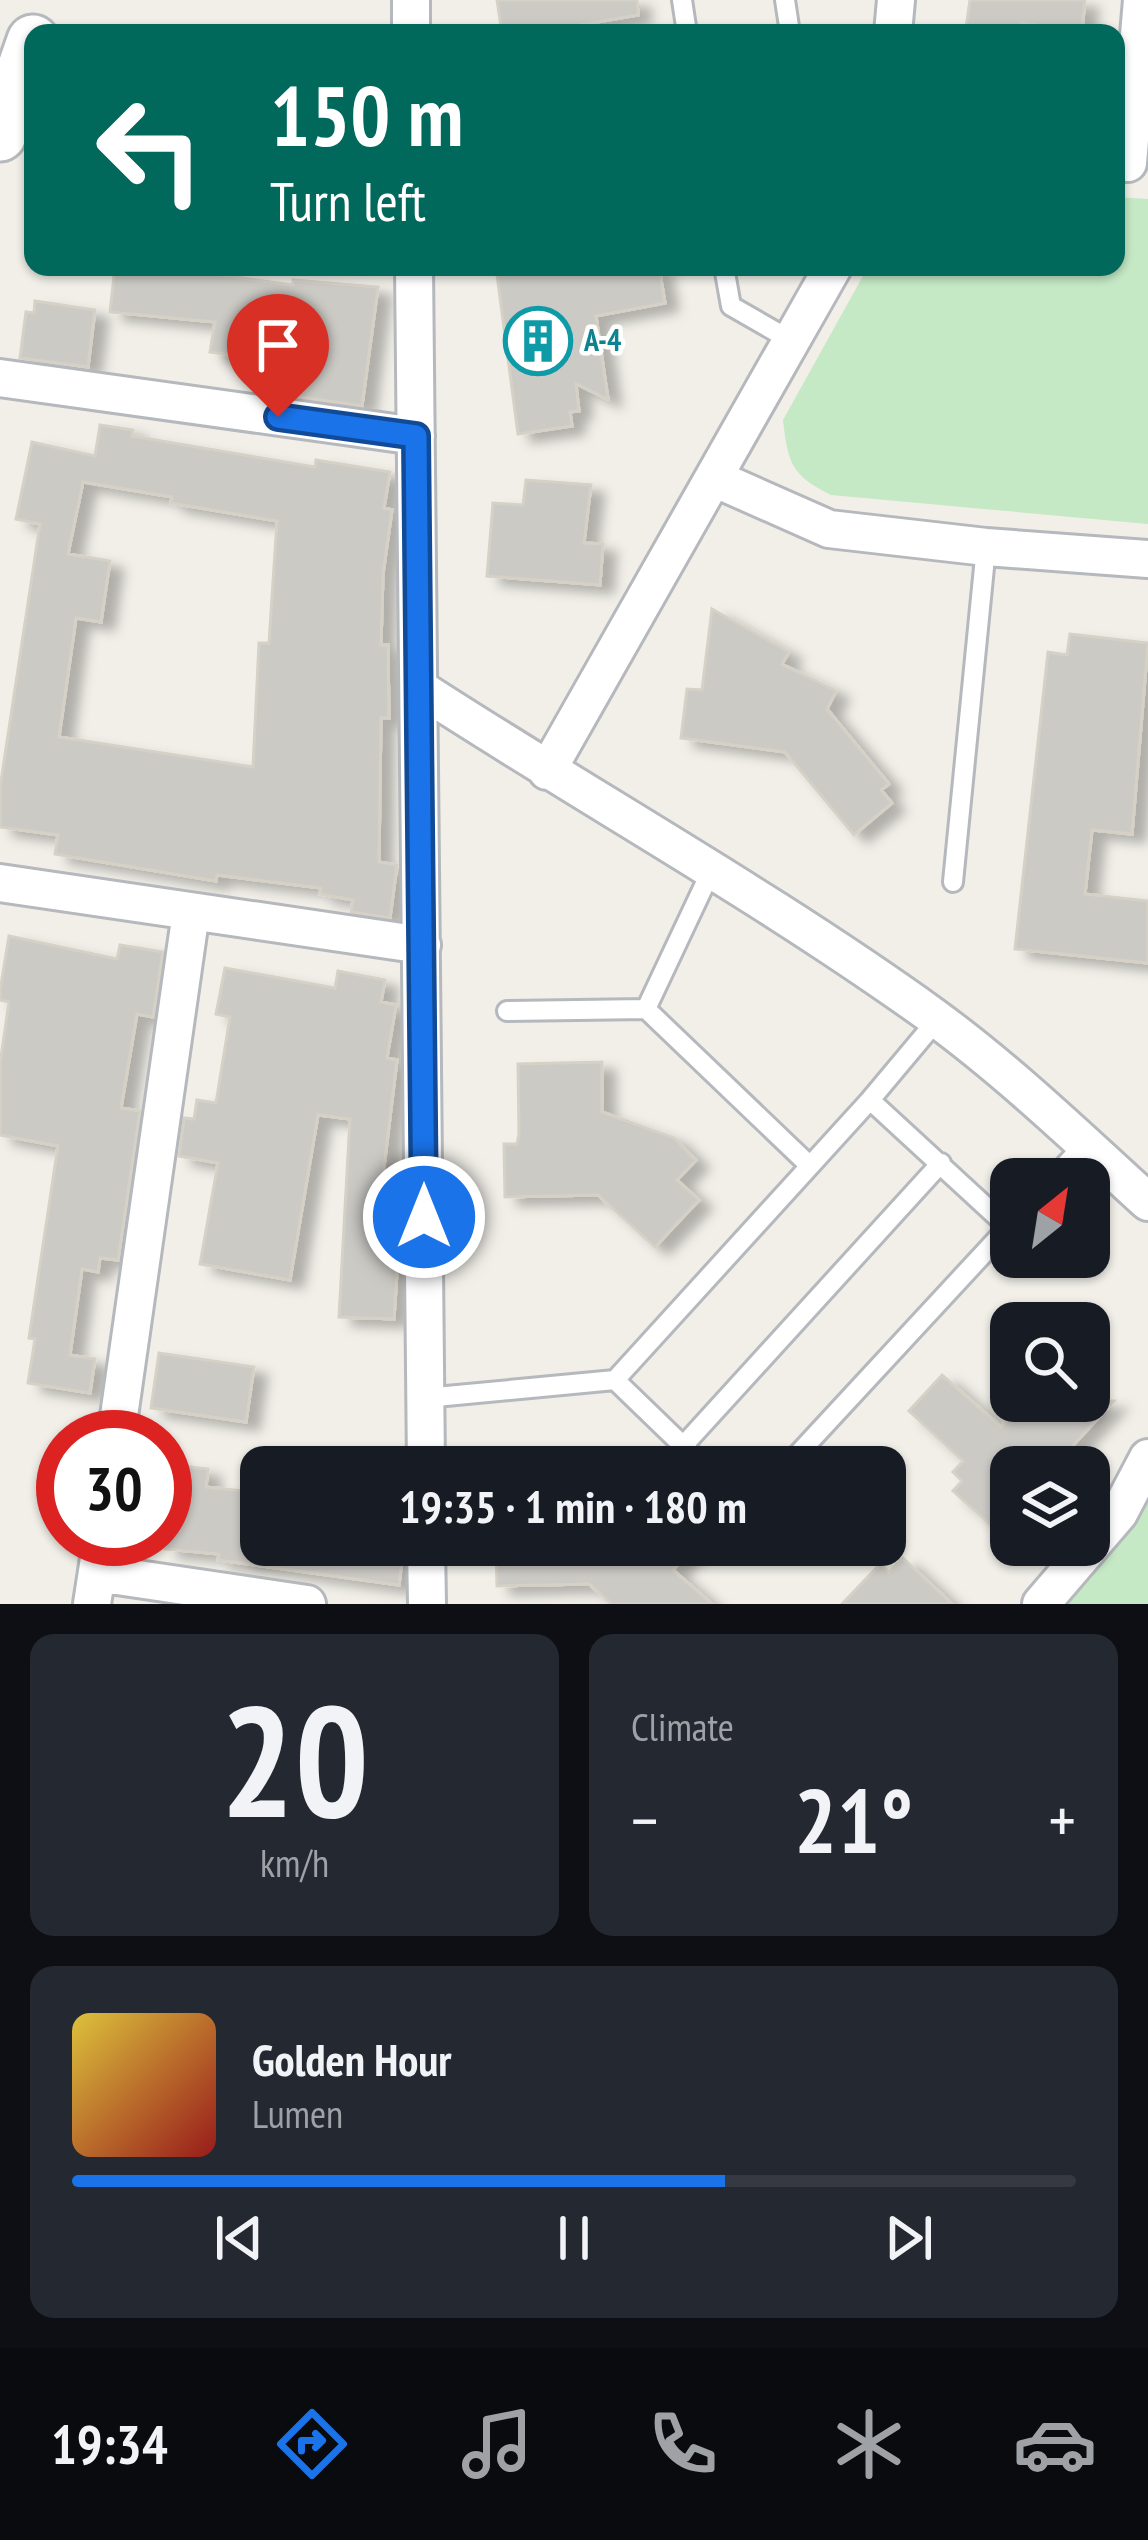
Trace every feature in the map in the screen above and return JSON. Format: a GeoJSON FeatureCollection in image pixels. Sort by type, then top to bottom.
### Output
{"type":"FeatureCollection","features":[{"type":"Feature","properties":{"kind":"main road"},"geometry":{"type":"LineString","coordinates":[[0,135],[24,66]]}},
{"type":"Feature","properties":{"kind":"street"},"geometry":{"type":"LineString","coordinates":[[1131,164],[1142,0]]}},
{"type":"Feature","properties":{"kind":"street"},"geometry":{"type":"LineString","coordinates":[[414,276],[426,1446]]}},
{"type":"Feature","properties":{"kind":"street"},"geometry":{"type":"LineString","coordinates":[[547,772],[828,276]]}},
{"type":"Feature","properties":{"kind":"street"},"geometry":{"type":"LineString","coordinates":[[0,378],[416,436]]}},
{"type":"Feature","properties":{"kind":"street"},"geometry":{"type":"LineString","coordinates":[[716,479],[829,529],[1148,559]]}},
{"type":"Feature","properties":{"kind":"street"},"geometry":{"type":"LineString","coordinates":[[419,688],[810,932],[937,1020],[1148,1202]]}},
{"type":"Feature","properties":{"kind":"street"},"geometry":{"type":"LineString","coordinates":[[0,883],[422,945]]}},
{"type":"Feature","properties":{"kind":"street"},"geometry":{"type":"LineString","coordinates":[[120,1410],[191,912]]}},
{"type":"Feature","properties":{"kind":"street"},"geometry":{"type":"LineString","coordinates":[[1041,1604],[1119,1513],[1148,1458]]}},
{"type":"Feature","properties":{"kind":"street"},"geometry":{"type":"LineString","coordinates":[[426,1566],[427,1604]]}},
{"type":"Feature","properties":{"kind":"street"},"geometry":{"type":"LineString","coordinates":[[97,1572],[307,1604]]}},
{"type":"Feature","properties":{"kind":"lane"},"geometry":{"type":"LineString","coordinates":[[726,276],[731,306],[792,341]]}},
{"type":"Feature","properties":{"kind":"lane"},"geometry":{"type":"LineString","coordinates":[[953,882],[986,547]]}},
{"type":"Feature","properties":{"kind":"lane"},"geometry":{"type":"LineString","coordinates":[[646,1009],[711,872]]}},
{"type":"Feature","properties":{"kind":"lane"},"geometry":{"type":"LineString","coordinates":[[507,1011],[646,1009],[810,1166]]}},
{"type":"Feature","properties":{"kind":"lane"},"geometry":{"type":"LineString","coordinates":[[425,1399],[615,1380],[937,1020]]}},
{"type":"Feature","properties":{"kind":"lane"},"geometry":{"type":"LineString","coordinates":[[870,1100],[990,1207]]}},
{"type":"Feature","properties":{"kind":"lane"},"geometry":{"type":"LineString","coordinates":[[1072,1158],[1085,1144]]}},
{"type":"Feature","properties":{"kind":"lane"},"geometry":{"type":"LineString","coordinates":[[615,1380],[683,1446],[941,1162]]}},
{"type":"Feature","properties":{"kind":"lane"},"geometry":{"type":"LineString","coordinates":[[805,1446],[990,1247]]}},
{"type":"Feature","properties":{"kind":"green space"},"geometry":{"type":"Polygon","coordinates":[[[1125,198],[1148,199],[1148,524],[831,495],[807,481],[794,466],[783,420],[863,276],[1125,276],[1125,198]]]}},
{"type":"Feature","properties":{"kind":"green space"},"geometry":{"type":"Polygon","coordinates":[[[1148,1480],[1148,1604],[1054,1604],[1083,1566],[1110,1566],[1110,1530],[1148,1480]]]}},
{"type":"Feature","properties":{"kind":"building"},"geometry":{"type":"Polygon","coordinates":[[[497,0],[637,0],[638,15],[586,24],[501,24],[497,0]]]}},
{"type":"Feature","properties":{"kind":"building"},"geometry":{"type":"Polygon","coordinates":[[[970,0],[1085,0],[1083,24],[967,24],[970,0]]]}},
{"type":"Feature","properties":{"kind":"building"},"geometry":{"type":"Polygon","coordinates":[[[114,276],[228,276],[293,285],[293,280],[378,287],[362,406],[280,394],[285,363],[210,352],[215,322],[110,312],[114,276]]]}},
{"type":"Feature","properties":{"kind":"building","name":"A-4"},"geometry":{"type":"Polygon","coordinates":[[[497,276],[660,276],[665,303],[596,316],[608,399],[576,384],[579,411],[570,412],[572,426],[518,434],[497,276]]]}},
{"type":"Feature","properties":{"kind":"building"},"geometry":{"type":"Polygon","coordinates":[[[35,301],[95,310],[88,367],[20,358],[26,312],[34,313],[35,301]]]}},
{"type":"Feature","properties":{"kind":"building"},"geometry":{"type":"Polygon","coordinates":[[[100,425],[133,430],[132,436],[315,467],[316,460],[390,472],[384,508],[392,510],[383,574],[381,645],[388,645],[389,718],[381,718],[379,862],[397,865],[390,918],[351,912],[353,900],[320,894],[321,888],[217,875],[216,881],[55,854],[58,835],[0,827],[0,788],[40,524],[16,519],[32,442],[95,456],[100,425]],[[83,482],[68,554],[110,561],[101,622],[76,618],[59,737],[253,767],[259,643],[269,643],[277,521],[171,503],[172,497],[83,482]]]}},
{"type":"Feature","properties":{"kind":"building"},"geometry":{"type":"Polygon","coordinates":[[[526,480],[591,485],[584,543],[603,544],[600,585],[487,576],[493,503],[523,505],[526,480]]]}},
{"type":"Feature","properties":{"kind":"building"},"geometry":{"type":"Polygon","coordinates":[[[712,609],[789,652],[782,664],[836,691],[827,709],[889,784],[881,790],[892,803],[854,835],[785,752],[681,738],[687,689],[702,690],[712,609]]]}},
{"type":"Feature","properties":{"kind":"building"},"geometry":{"type":"Polygon","coordinates":[[[1070,634],[1148,643],[1132,834],[1092,830],[1085,894],[1148,901],[1148,963],[1015,949],[1048,652],[1067,655],[1070,634]]]}},
{"type":"Feature","properties":{"kind":"building"},"geometry":{"type":"Polygon","coordinates":[[[9,936],[117,959],[120,945],[163,952],[153,1017],[137,1014],[121,1108],[140,1111],[118,1260],[100,1258],[98,1272],[82,1269],[70,1355],[95,1359],[90,1393],[28,1383],[35,1339],[29,1338],[58,1146],[0,1135],[0,1064],[9,1002],[0,1000],[0,991],[9,936]]]}},
{"type":"Feature","properties":{"kind":"building"},"geometry":{"type":"Polygon","coordinates":[[[225,968],[335,988],[338,971],[385,980],[381,1002],[396,1005],[387,1058],[397,1060],[377,1225],[400,1226],[394,1319],[339,1317],[350,1119],[318,1115],[290,1280],[200,1264],[218,1163],[179,1156],[184,1118],[194,1119],[197,1100],[216,1103],[230,1017],[216,1014],[225,968]]]}},
{"type":"Feature","properties":{"kind":"building"},"geometry":{"type":"Polygon","coordinates":[[[602,1062],[602,1112],[674,1138],[696,1160],[677,1180],[699,1200],[655,1247],[598,1195],[505,1197],[504,1144],[517,1144],[519,1134],[518,1064],[602,1062]]]}},
{"type":"Feature","properties":{"kind":"building"},"geometry":{"type":"Polygon","coordinates":[[[159,1353],[254,1367],[246,1422],[192,1414],[192,1410],[151,1408],[159,1353]]]}},
{"type":"Feature","properties":{"kind":"building"},"geometry":{"type":"Polygon","coordinates":[[[942,1375],[1001,1427],[1006,1422],[1095,1422],[1072,1446],[990,1446],[990,1524],[953,1491],[962,1481],[953,1472],[963,1461],[909,1411],[942,1375]]]}},
{"type":"Feature","properties":{"kind":"building"},"geometry":{"type":"Polygon","coordinates":[[[192,1467],[208,1469],[206,1487],[240,1491],[240,1563],[218,1560],[219,1554],[192,1552],[192,1467]]]}},
{"type":"Feature","properties":{"kind":"building"},"geometry":{"type":"Polygon","coordinates":[[[906,1561],[952,1604],[842,1604],[878,1566],[889,1572],[895,1566],[906,1566],[906,1561]]]}},
{"type":"Feature","properties":{"kind":"building"},"geometry":{"type":"Polygon","coordinates":[[[261,1566],[401,1566],[399,1585],[261,1566]]]}},
{"type":"Feature","properties":{"kind":"building"},"geometry":{"type":"Polygon","coordinates":[[[497,1566],[677,1566],[673,1570],[712,1604],[612,1604],[589,1584],[497,1586],[497,1566]]]}},
{"type":"Feature","properties":{"kind":"place","name":"A-4"},"geometry":{"type":"Point","coordinates":[538,341]}},
{"type":"Feature","properties":{"kind":"route"},"geometry":{"type":"LineString","coordinates":[[278,417],[416,436],[424,1217]]}}]}
